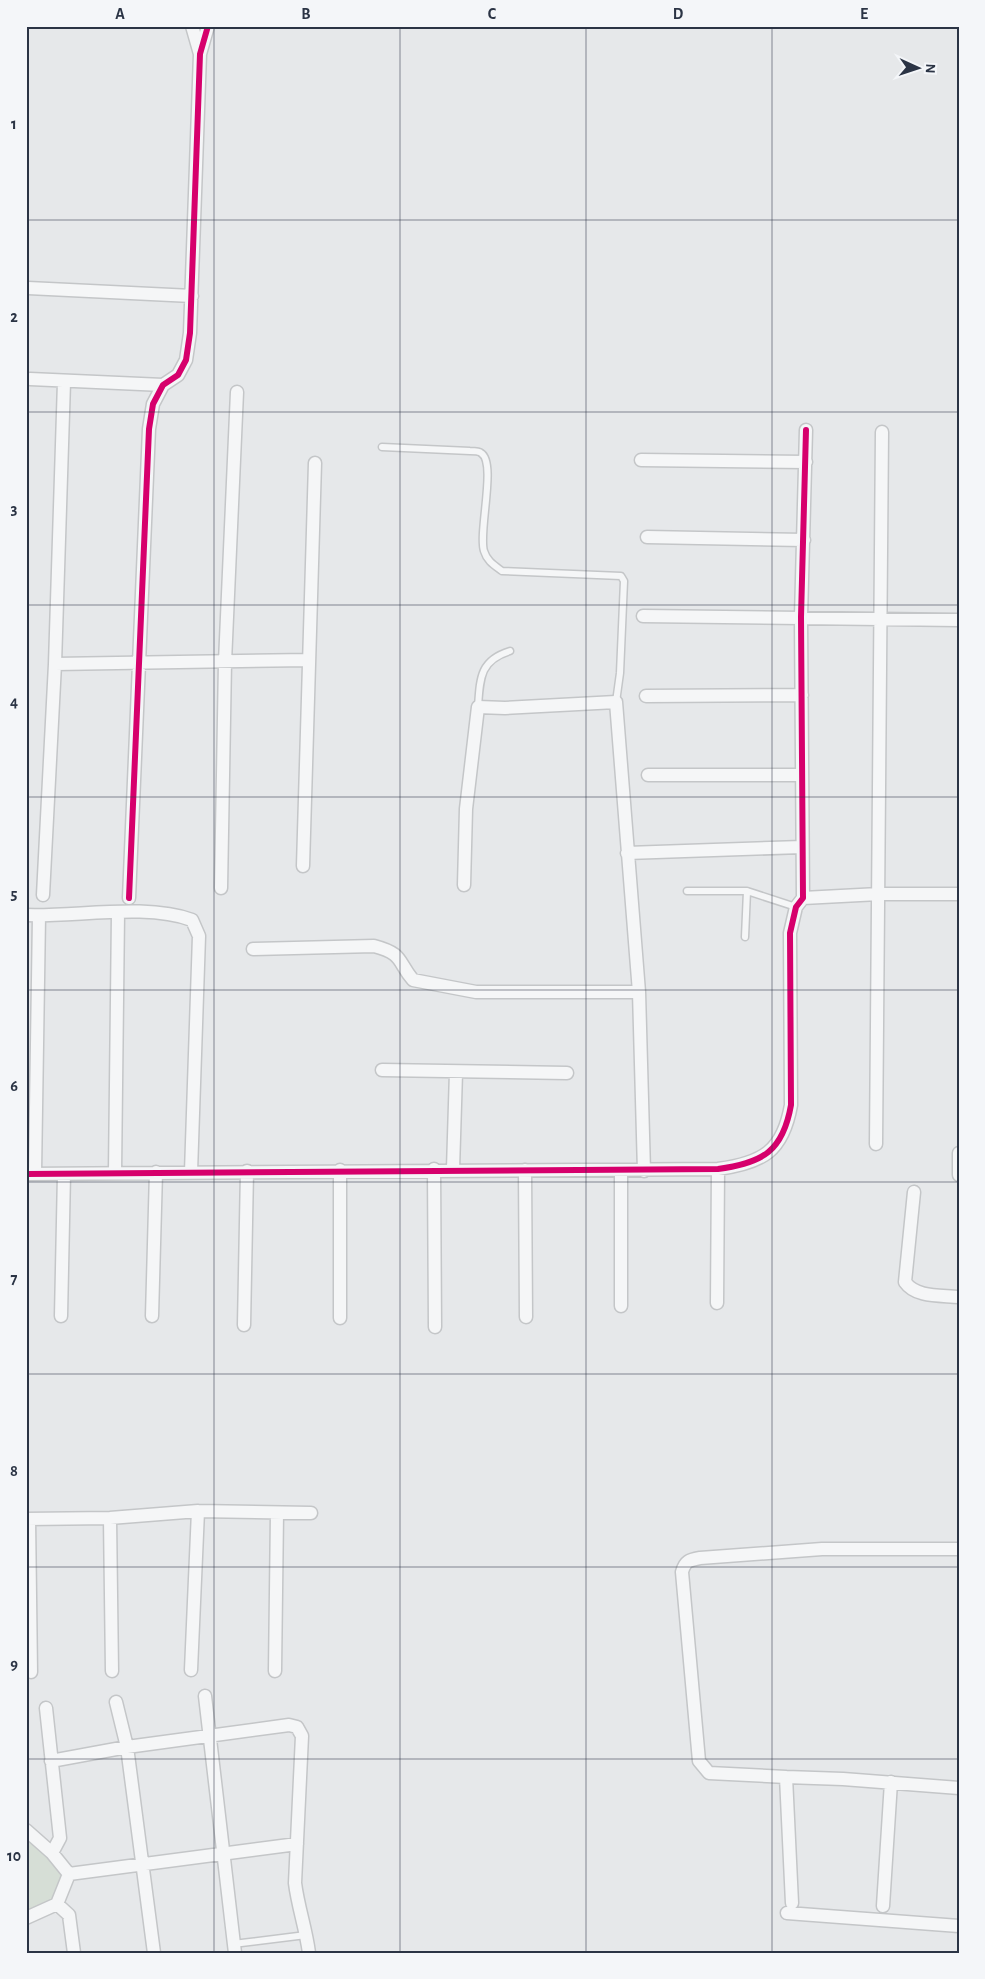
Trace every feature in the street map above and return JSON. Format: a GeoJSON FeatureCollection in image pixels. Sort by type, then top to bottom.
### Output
{"type":"FeatureCollection","features":[{"type":"Feature","properties":{"kind":"street"},"geometry":{"type":"LineString","coordinates":[[192,26],[200,54]]}},
{"type":"Feature","properties":{"kind":"street"},"geometry":{"type":"LineString","coordinates":[[129,898],[149,429],[153,404],[163,385],[178,375],[186,360],[192,296],[200,54],[208,26]]}},
{"type":"Feature","properties":{"kind":"street"},"geometry":{"type":"LineString","coordinates":[[28,288],[192,296]]}},
{"type":"Feature","properties":{"kind":"street"},"geometry":{"type":"LineString","coordinates":[[30,379],[163,385]]}},
{"type":"Feature","properties":{"kind":"street"},"geometry":{"type":"LineString","coordinates":[[43,895],[54,664],[64,382]]}},
{"type":"Feature","properties":{"kind":"street"},"geometry":{"type":"LineString","coordinates":[[220,888],[225,662],[237,392]]}},
{"type":"Feature","properties":{"kind":"street"},"geometry":{"type":"LineString","coordinates":[[191,1172],[199,936],[192,920],[179,915],[118,913],[33,915],[30,1173],[64,1174],[434,1169],[644,1171],[718,1169],[733,1167],[767,1154],[778,1143],[787,1126],[791,1105],[790,933],[800,903],[802,847],[802,617],[806,430]]}},
{"type":"Feature","properties":{"kind":"street"},"geometry":{"type":"LineString","coordinates":[[876,1144],[882,618],[882,432]]}},
{"type":"Feature","properties":{"kind":"street"},"geometry":{"type":"LineString","coordinates":[[641,460],[806,462]]}},
{"type":"Feature","properties":{"kind":"street"},"geometry":{"type":"LineString","coordinates":[[303,866],[316,463]]}},
{"type":"Feature","properties":{"kind":"street"},"geometry":{"type":"LineString","coordinates":[[647,537],[804,540]]}},
{"type":"Feature","properties":{"kind":"street"},"geometry":{"type":"LineString","coordinates":[[643,616],[959,620]]}},
{"type":"Feature","properties":{"kind":"street"},"geometry":{"type":"LineString","coordinates":[[54,664],[309,660]]}},
{"type":"Feature","properties":{"kind":"street"},"geometry":{"type":"LineString","coordinates":[[646,696],[802,695]]}},
{"type":"Feature","properties":{"kind":"street"},"geometry":{"type":"LineString","coordinates":[[464,885],[466,818],[478,707],[505,708],[616,702],[638,992],[644,1171]]}},
{"type":"Feature","properties":{"kind":"street"},"geometry":{"type":"LineString","coordinates":[[648,775],[801,775]]}},
{"type":"Feature","properties":{"kind":"street"},"geometry":{"type":"LineString","coordinates":[[627,853],[802,847]]}},
{"type":"Feature","properties":{"kind":"street"},"geometry":{"type":"LineString","coordinates":[[800,903],[879,894],[959,894]]}},
{"type":"Feature","properties":{"kind":"street"},"geometry":{"type":"LineString","coordinates":[[115,1172],[118,913]]}},
{"type":"Feature","properties":{"kind":"street"},"geometry":{"type":"LineString","coordinates":[[253,949],[374,946],[391,950],[402,961],[414,980],[476,992],[638,992]]}},
{"type":"Feature","properties":{"kind":"street"},"geometry":{"type":"LineString","coordinates":[[382,1070],[567,1073]]}},
{"type":"Feature","properties":{"kind":"street"},"geometry":{"type":"LineString","coordinates":[[453,1169],[456,1072]]}},
{"type":"Feature","properties":{"kind":"street"},"geometry":{"type":"LineString","coordinates":[[959,1153],[959,1175]]}},
{"type":"Feature","properties":{"kind":"street"},"geometry":{"type":"LineString","coordinates":[[434,1169],[434,1327]]}},
{"type":"Feature","properties":{"kind":"street"},"geometry":{"type":"LineString","coordinates":[[717,1304],[718,1169]]}},
{"type":"Feature","properties":{"kind":"street"},"geometry":{"type":"LineString","coordinates":[[340,1170],[340,1318]]}},
{"type":"Feature","properties":{"kind":"street"},"geometry":{"type":"LineString","coordinates":[[525,1170],[526,1317]]}},
{"type":"Feature","properties":{"kind":"street"},"geometry":{"type":"LineString","coordinates":[[621,1170],[621,1306]]}},
{"type":"Feature","properties":{"kind":"street"},"geometry":{"type":"LineString","coordinates":[[244,1325],[247,1171]]}},
{"type":"Feature","properties":{"kind":"street"},"geometry":{"type":"LineString","coordinates":[[152,1316],[156,1172]]}},
{"type":"Feature","properties":{"kind":"street"},"geometry":{"type":"LineString","coordinates":[[61,1316],[64,1174]]}},
{"type":"Feature","properties":{"kind":"street"},"geometry":{"type":"LineString","coordinates":[[914,1192],[905,1282],[914,1291],[959,1297]]}},
{"type":"Feature","properties":{"kind":"street"},"geometry":{"type":"LineString","coordinates":[[191,1670],[198,1511]]}},
{"type":"Feature","properties":{"kind":"street"},"geometry":{"type":"LineString","coordinates":[[31,1672],[28,1519],[110,1518],[198,1511],[311,1513]]}},
{"type":"Feature","properties":{"kind":"street"},"geometry":{"type":"LineString","coordinates":[[275,1671],[277,1512]]}},
{"type":"Feature","properties":{"kind":"street"},"geometry":{"type":"LineString","coordinates":[[110,1518],[112,1671]]}},
{"type":"Feature","properties":{"kind":"street"},"geometry":{"type":"LineString","coordinates":[[959,1549],[822,1549],[700,1558],[689,1560],[684,1565],[682,1572],[699,1762],[709,1773],[891,1782],[959,1788]]}},
{"type":"Feature","properties":{"kind":"street"},"geometry":{"type":"LineString","coordinates":[[205,1696],[234,1948]]}},
{"type":"Feature","properties":{"kind":"street"},"geometry":{"type":"LineString","coordinates":[[116,1702],[127,1747],[144,1863],[154,1953]]}},
{"type":"Feature","properties":{"kind":"street"},"geometry":{"type":"LineString","coordinates":[[46,1708],[60,1838],[52,1854]]}},
{"type":"Feature","properties":{"kind":"street"},"geometry":{"type":"LineString","coordinates":[[51,1761],[209,1734],[289,1725],[301,1730],[295,1883],[298,1906],[307,1935],[309,1953]]}},
{"type":"Feature","properties":{"kind":"street"},"geometry":{"type":"LineString","coordinates":[[786,1778],[789,1908],[959,1926]]}},
{"type":"Feature","properties":{"kind":"street"},"geometry":{"type":"LineString","coordinates":[[883,1906],[891,1782]]}},
{"type":"Feature","properties":{"kind":"street"},"geometry":{"type":"LineString","coordinates":[[26,1830],[52,1854],[68,1874]]}},
{"type":"Feature","properties":{"kind":"street"},"geometry":{"type":"LineString","coordinates":[[68,1874],[296,1844]]}},
{"type":"Feature","properties":{"kind":"street"},"geometry":{"type":"LineString","coordinates":[[26,1918],[57,1904],[68,1874]]}},
{"type":"Feature","properties":{"kind":"street"},"geometry":{"type":"LineString","coordinates":[[57,1904],[69,1915],[74,1953]]}},
{"type":"Feature","properties":{"kind":"lane"},"geometry":{"type":"LineString","coordinates":[[382,448],[481,453],[486,458],[488,469],[482,534],[484,551],[490,562],[502,571],[621,576],[624,581],[622,639],[616,702]]}},
{"type":"Feature","properties":{"kind":"lane"},"geometry":{"type":"LineString","coordinates":[[478,707],[481,678],[488,661],[496,655],[510,651]]}},
{"type":"Feature","properties":{"kind":"lane"},"geometry":{"type":"LineString","coordinates":[[687,891],[747,891],[800,903]]}},
{"type":"Feature","properties":{"kind":"lane"},"geometry":{"type":"LineString","coordinates":[[745,937],[747,891]]}},
{"type":"Feature","properties":{"kind":"lane"},"geometry":{"type":"LineString","coordinates":[[234,1948],[307,1935]]}},
{"type":"Feature","properties":{"kind":"shaded area"},"geometry":{"type":"Polygon","coordinates":[[[26,1830],[69,1874],[57,1904],[26,1918],[26,1830]]]}},
{"type":"Feature","properties":{"kind":"cycle path"},"geometry":{"type":"LineString","coordinates":[[129,898],[149,429],[153,404],[163,385],[178,375],[186,360],[190,333],[200,54],[208,26]]}},
{"type":"Feature","properties":{"kind":"cycle path"},"geometry":{"type":"LineString","coordinates":[[26,1174],[718,1169],[747,1163],[768,1152],[783,1134],[791,1105],[790,933],[796,907],[803,898],[801,617],[806,430]]}}]}
